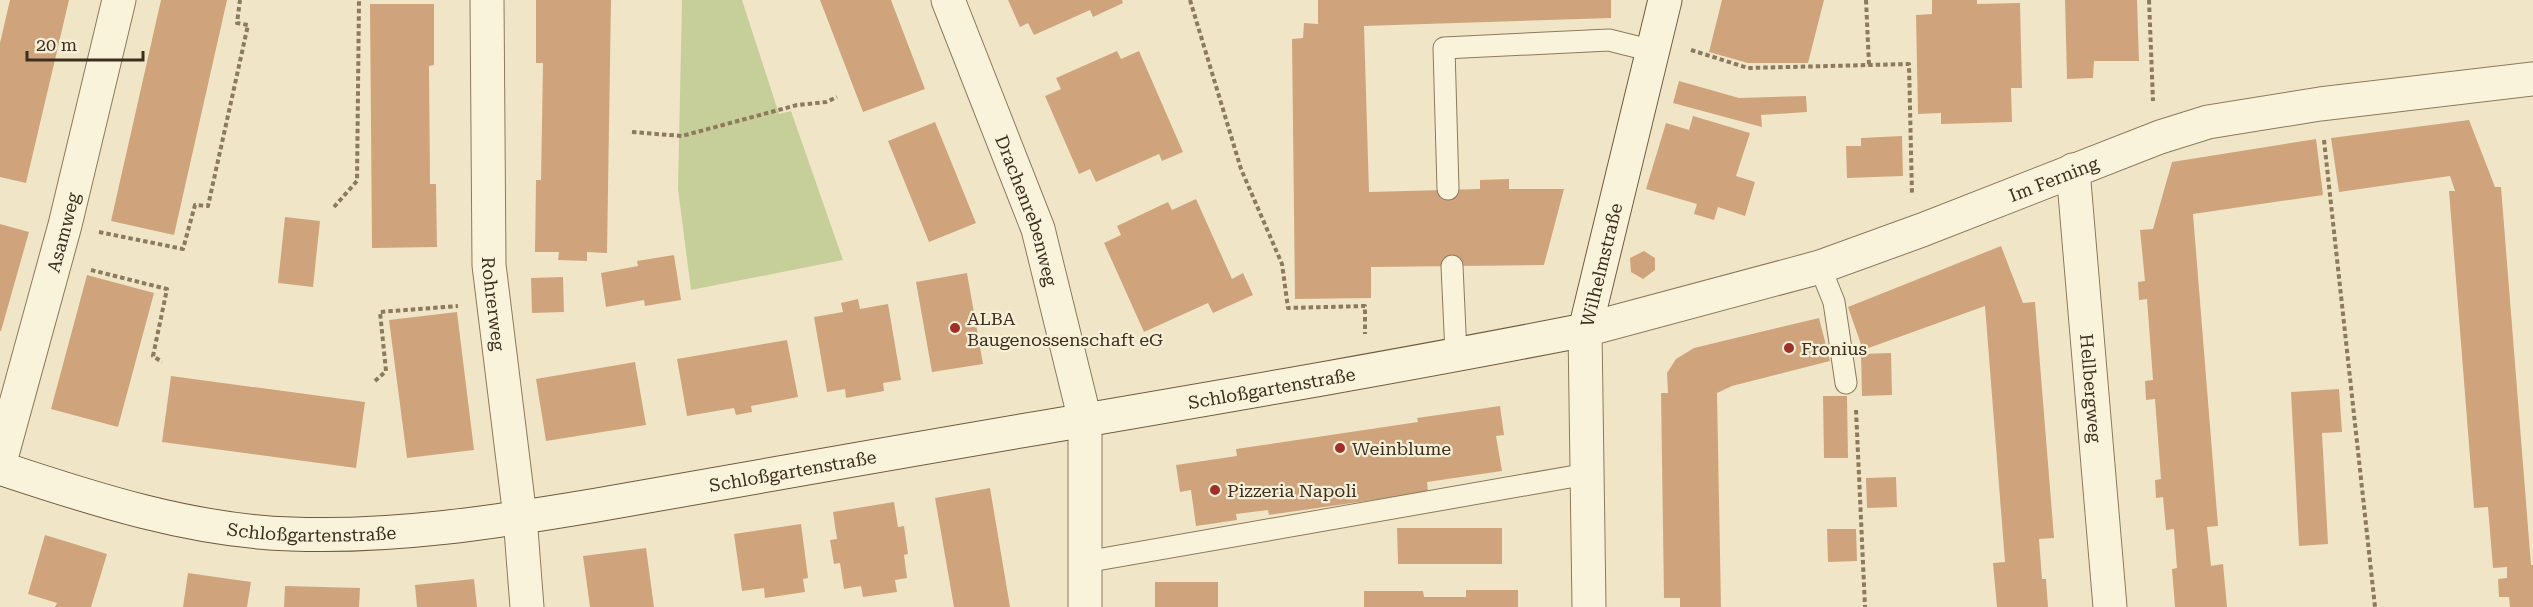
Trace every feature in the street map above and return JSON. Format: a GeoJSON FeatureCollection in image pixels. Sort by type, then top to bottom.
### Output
{"type":"FeatureCollection","features":[{"type":"Feature","properties":{"kind":"street","name":"Asamweg"},"geometry":{"type":"LineString","coordinates":[[0,462],[65,225],[120,0]]}},
{"type":"Feature","properties":{"kind":"street","name":"Rohrerweg"},"geometry":{"type":"LineString","coordinates":[[487,0],[489,265],[520,518],[527,607]]}},
{"type":"Feature","properties":{"kind":"street","name":"Drachenrebenweg"},"geometry":{"type":"LineString","coordinates":[[948,0],[1038,229],[1085,420],[1085,607]]}},
{"type":"Feature","properties":{"kind":"street","name":"Wilhelmstraße"},"geometry":{"type":"LineString","coordinates":[[1589,607],[1585,330],[1665,0]]}},
{"type":"Feature","properties":{"kind":"street","name":"Im Ferning"},"geometry":{"type":"LineString","coordinates":[[1585,330],[1820,267],[1922,230],[2160,137],[2208,122],[2320,104],[2533,79]]}},
{"type":"Feature","properties":{"kind":"street","name":"Hellbergweg"},"geometry":{"type":"LineString","coordinates":[[2073,170],[2110,607]]}},
{"type":"Feature","properties":{"kind":"street","name":"Schloßgartenstraße"},"geometry":{"type":"LineString","coordinates":[[0,468],[121,505],[213,526],[289,534],[383,533],[520,518],[1366,371],[1585,330]]}},
{"type":"Feature","properties":{"kind":"lane"},"geometry":{"type":"LineString","coordinates":[[1448,189],[1444,48],[1610,40],[1654,45]]}},
{"type":"Feature","properties":{"kind":"lane"},"geometry":{"type":"LineString","coordinates":[[1452,266],[1456,354]]}},
{"type":"Feature","properties":{"kind":"lane"},"geometry":{"type":"LineString","coordinates":[[1820,267],[1834,302],[1846,384]]}},
{"type":"Feature","properties":{"kind":"lane"},"geometry":{"type":"LineString","coordinates":[[1085,562],[1587,474]]}},
{"type":"Feature","properties":{"kind":"path"},"geometry":{"type":"LineString","coordinates":[[65,225],[183,249],[195,205],[208,206],[248,25],[237,23],[240,0]]}},
{"type":"Feature","properties":{"kind":"path"},"geometry":{"type":"LineString","coordinates":[[334,207],[357,181],[359,0]]}},
{"type":"Feature","properties":{"kind":"path"},"geometry":{"type":"LineString","coordinates":[[1190,0],[1241,169],[1282,264],[1288,308],[1365,306],[1366,371]]}},
{"type":"Feature","properties":{"kind":"path"},"geometry":{"type":"LineString","coordinates":[[1866,0],[1869,65]]}},
{"type":"Feature","properties":{"kind":"path"},"geometry":{"type":"LineString","coordinates":[[2149,0],[2154,114],[2160,137]]}},
{"type":"Feature","properties":{"kind":"path"},"geometry":{"type":"LineString","coordinates":[[1654,45],[1748,68],[1909,64],[1912,199],[1922,230]]}},
{"type":"Feature","properties":{"kind":"path"},"geometry":{"type":"LineString","coordinates":[[632,132],[682,136],[798,105],[826,102],[837,97]]}},
{"type":"Feature","properties":{"kind":"path"},"geometry":{"type":"LineString","coordinates":[[2320,104],[2375,607]]}},
{"type":"Feature","properties":{"kind":"path"},"geometry":{"type":"LineString","coordinates":[[55,261],[166,289],[153,356],[162,362]]}},
{"type":"Feature","properties":{"kind":"path"},"geometry":{"type":"LineString","coordinates":[[375,381],[386,370],[380,312],[494,302]]}},
{"type":"Feature","properties":{"kind":"path"},"geometry":{"type":"LineString","coordinates":[[1846,384],[1855,393],[1865,607]]}},
{"type":"Feature","properties":{"kind":"green space"},"geometry":{"type":"Polygon","coordinates":[[[682,0],[742,0],[779,114],[791,111],[843,260],[691,290],[678,189],[682,0]]]}},
{"type":"Feature","properties":{"kind":"building"},"geometry":{"type":"Polygon","coordinates":[[[10,0],[69,0],[26,183],[0,177],[0,43],[10,0]]]}},
{"type":"Feature","properties":{"kind":"building"},"geometry":{"type":"Polygon","coordinates":[[[161,0],[227,0],[174,235],[111,221],[161,0]]]}},
{"type":"Feature","properties":{"kind":"building"},"geometry":{"type":"Polygon","coordinates":[[[536,0],[611,0],[607,253],[587,252],[587,261],[558,260],[559,252],[535,252],[536,180],[541,180],[543,63],[536,63],[536,0]]]}},
{"type":"Feature","properties":{"kind":"building"},"geometry":{"type":"Polygon","coordinates":[[[820,0],[891,0],[925,89],[863,112],[820,0]]]}},
{"type":"Feature","properties":{"kind":"building"},"geometry":{"type":"Polygon","coordinates":[[[1008,0],[1122,0],[1123,3],[1093,17],[1090,10],[1034,35],[1028,23],[1020,27],[1008,0]]]}},
{"type":"Feature","properties":{"kind":"building"},"geometry":{"type":"Polygon","coordinates":[[[1318,0],[1611,0],[1611,18],[1364,26],[1369,192],[1480,189],[1480,180],[1509,179],[1509,189],[1564,189],[1544,265],[1371,267],[1371,298],[1295,299],[1292,39],[1303,38],[1304,23],[1318,24],[1318,0]]]}},
{"type":"Feature","properties":{"kind":"building"},"geometry":{"type":"Polygon","coordinates":[[[1722,0],[1824,0],[1808,63],[1748,63],[1709,52],[1722,0]]]}},
{"type":"Feature","properties":{"kind":"building"},"geometry":{"type":"Polygon","coordinates":[[[1932,0],[1977,0],[1977,4],[2020,3],[2022,88],[2011,88],[2012,122],[1941,124],[1941,113],[1918,114],[1916,15],[1932,14],[1932,0]]]}},
{"type":"Feature","properties":{"kind":"building"},"geometry":{"type":"Polygon","coordinates":[[[2065,0],[2137,0],[2139,61],[2094,61],[2093,78],[2067,79],[2065,0]]]}},
{"type":"Feature","properties":{"kind":"building"},"geometry":{"type":"Polygon","coordinates":[[[370,4],[434,4],[434,65],[429,66],[430,184],[436,184],[437,247],[372,248],[370,4]]]}},
{"type":"Feature","properties":{"kind":"building"},"geometry":{"type":"Polygon","coordinates":[[[1117,51],[1121,59],[1139,51],[1183,152],[1162,161],[1159,154],[1096,182],[1090,169],[1079,174],[1045,96],[1061,89],[1056,78],[1117,51]]]}},
{"type":"Feature","properties":{"kind":"building"},"geometry":{"type":"Polygon","coordinates":[[[1679,81],[1739,98],[1806,96],[1807,112],[1761,115],[1762,127],[1673,103],[1679,81]]]}},
{"type":"Feature","properties":{"kind":"building"},"geometry":{"type":"Polygon","coordinates":[[[1693,116],[1750,133],[1736,176],[1755,182],[1745,216],[1718,207],[1714,220],[1694,214],[1697,204],[1646,189],[1666,123],[1689,130],[1693,116]]]}},
{"type":"Feature","properties":{"kind":"building"},"geometry":{"type":"Polygon","coordinates":[[[2469,120],[2495,187],[2501,187],[2531,565],[2533,565],[2533,607],[2510,607],[2509,597],[2499,597],[2498,579],[2507,578],[2507,567],[2493,568],[2488,507],[2474,508],[2449,191],[2455,191],[2450,176],[2339,192],[2331,138],[2469,120]]]}},
{"type":"Feature","properties":{"kind":"building"},"geometry":{"type":"Polygon","coordinates":[[[935,122],[976,223],[929,242],[888,141],[935,122]]]}},
{"type":"Feature","properties":{"kind":"building"},"geometry":{"type":"Polygon","coordinates":[[[1902,136],[1903,176],[1847,178],[1846,146],[1861,146],[1861,138],[1902,136]]]}},
{"type":"Feature","properties":{"kind":"building"},"geometry":{"type":"Polygon","coordinates":[[[2316,139],[2323,195],[2193,214],[2218,526],[2207,527],[2211,566],[2223,564],[2227,607],[2175,607],[2172,569],[2177,568],[2174,529],[2166,530],[2163,497],[2156,498],[2155,480],[2161,479],[2155,399],[2146,400],[2145,381],[2153,380],[2147,299],[2139,300],[2138,282],[2145,281],[2140,230],[2153,229],[2172,162],[2316,139]]]}},
{"type":"Feature","properties":{"kind":"building"},"geometry":{"type":"Polygon","coordinates":[[[1196,199],[1232,279],[1243,273],[1253,295],[1213,313],[1208,303],[1144,332],[1104,243],[1121,235],[1117,226],[1168,202],[1172,210],[1196,199]]]}},
{"type":"Feature","properties":{"kind":"building"},"geometry":{"type":"Polygon","coordinates":[[[285,217],[320,221],[313,287],[278,283],[285,217]]]}},
{"type":"Feature","properties":{"kind":"building"},"geometry":{"type":"Polygon","coordinates":[[[0,224],[29,232],[1,331],[0,331],[0,224]]]}},
{"type":"Feature","properties":{"kind":"building"},"geometry":{"type":"Polygon","coordinates":[[[2001,246],[2023,303],[2035,302],[2054,538],[2039,539],[2042,579],[2046,579],[2048,607],[1997,607],[1993,563],[2005,562],[1985,306],[1863,350],[1848,307],[2001,246]]]}},
{"type":"Feature","properties":{"kind":"building"},"geometry":{"type":"Polygon","coordinates":[[[1644,251],[1655,258],[1655,270],[1643,279],[1631,272],[1630,258],[1644,251]]]}},
{"type":"Feature","properties":{"kind":"building"},"geometry":{"type":"Polygon","coordinates":[[[674,255],[681,300],[645,306],[644,300],[606,307],[601,273],[638,266],[637,261],[674,255]]]}},
{"type":"Feature","properties":{"kind":"building"},"geometry":{"type":"Polygon","coordinates":[[[967,273],[983,364],[932,372],[916,282],[967,273]]]}},
{"type":"Feature","properties":{"kind":"building"},"geometry":{"type":"Polygon","coordinates":[[[87,275],[154,293],[118,427],[51,409],[87,275]]]}},
{"type":"Feature","properties":{"kind":"building"},"geometry":{"type":"Polygon","coordinates":[[[563,277],[564,312],[532,313],[531,278],[563,277]]]}},
{"type":"Feature","properties":{"kind":"building"},"geometry":{"type":"Polygon","coordinates":[[[858,299],[860,309],[888,304],[901,380],[883,383],[884,391],[846,398],[845,389],[827,392],[814,317],[843,312],[841,303],[858,299]]]}},
{"type":"Feature","properties":{"kind":"building"},"geometry":{"type":"Polygon","coordinates":[[[457,312],[474,450],[407,458],[389,320],[457,312]]]}},
{"type":"Feature","properties":{"kind":"building"},"geometry":{"type":"Polygon","coordinates":[[[1819,318],[1830,361],[1732,386],[1717,393],[1721,607],[1680,607],[1680,598],[1664,598],[1661,393],[1668,393],[1667,373],[1676,359],[1694,348],[1819,318]]]}},
{"type":"Feature","properties":{"kind":"building"},"geometry":{"type":"Polygon","coordinates":[[[787,340],[798,397],[751,406],[752,412],[736,415],[734,408],[687,416],[677,359],[787,340]]]}},
{"type":"Feature","properties":{"kind":"building"},"geometry":{"type":"Polygon","coordinates":[[[1891,353],[1892,395],[1862,396],[1861,354],[1891,353]]]}},
{"type":"Feature","properties":{"kind":"building"},"geometry":{"type":"Polygon","coordinates":[[[635,362],[646,425],[546,441],[536,379],[635,362]]]}},
{"type":"Feature","properties":{"kind":"building"},"geometry":{"type":"Polygon","coordinates":[[[171,376],[365,402],[356,468],[162,442],[171,376]]]}},
{"type":"Feature","properties":{"kind":"building"},"geometry":{"type":"Polygon","coordinates":[[[2339,389],[2342,432],[2322,433],[2328,544],[2299,546],[2291,392],[2339,389]]]}},
{"type":"Feature","properties":{"kind":"building"},"geometry":{"type":"Polygon","coordinates":[[[1823,396],[1847,396],[1848,458],[1824,458],[1823,396]]]}},
{"type":"Feature","properties":{"kind":"building"},"geometry":{"type":"Polygon","coordinates":[[[1500,406],[1504,435],[1496,436],[1502,471],[1427,482],[1428,492],[1269,515],[1268,510],[1236,514],[1237,520],[1196,526],[1191,490],[1180,492],[1176,465],[1237,456],[1236,449],[1418,422],[1417,418],[1500,406]]]}},
{"type":"Feature","properties":{"kind":"building"},"geometry":{"type":"Polygon","coordinates":[[[1896,477],[1897,507],[1867,508],[1866,478],[1896,477]]]}},
{"type":"Feature","properties":{"kind":"building"},"geometry":{"type":"Polygon","coordinates":[[[990,488],[1010,607],[954,607],[935,498],[990,488]]]}},
{"type":"Feature","properties":{"kind":"building"},"geometry":{"type":"Polygon","coordinates":[[[894,502],[898,527],[904,526],[908,554],[904,555],[907,578],[895,580],[897,592],[863,597],[861,586],[844,589],[840,563],[834,564],[830,540],[837,539],[833,512],[894,502]]]}},
{"type":"Feature","properties":{"kind":"building"},"geometry":{"type":"Polygon","coordinates":[[[801,524],[808,578],[803,579],[805,592],[765,598],[764,588],[742,591],[734,534],[801,524]]]}},
{"type":"Feature","properties":{"kind":"building"},"geometry":{"type":"Polygon","coordinates":[[[1397,528],[1502,528],[1502,564],[1398,564],[1397,528]]]}},
{"type":"Feature","properties":{"kind":"building"},"geometry":{"type":"Polygon","coordinates":[[[1827,529],[1856,529],[1857,561],[1828,562],[1827,529]]]}},
{"type":"Feature","properties":{"kind":"building"},"geometry":{"type":"Polygon","coordinates":[[[45,535],[107,554],[91,607],[55,607],[57,603],[28,594],[45,535]]]}},
{"type":"Feature","properties":{"kind":"building"},"geometry":{"type":"Polygon","coordinates":[[[646,548],[654,607],[590,607],[583,556],[646,548]]]}},
{"type":"Feature","properties":{"kind":"building"},"geometry":{"type":"Polygon","coordinates":[[[188,573],[251,582],[247,607],[183,607],[188,573]]]}},
{"type":"Feature","properties":{"kind":"building"},"geometry":{"type":"Polygon","coordinates":[[[474,579],[477,607],[417,607],[415,585],[474,579]]]}},
{"type":"Feature","properties":{"kind":"building"},"geometry":{"type":"Polygon","coordinates":[[[1155,582],[1218,582],[1218,607],[1155,607],[1155,582]]]}},
{"type":"Feature","properties":{"kind":"building"},"geometry":{"type":"Polygon","coordinates":[[[285,586],[360,588],[359,607],[284,607],[285,586]]]}},
{"type":"Feature","properties":{"kind":"building"},"geometry":{"type":"Polygon","coordinates":[[[1466,590],[1518,590],[1518,607],[1364,607],[1364,591],[1423,591],[1424,597],[1466,597],[1466,590]]]}},
{"type":"Feature","properties":{"kind":"place","name":"ALBA Baugenossenschaft eG"},"geometry":{"type":"Point","coordinates":[955,328]}},
{"type":"Feature","properties":{"kind":"place","name":"Fronius"},"geometry":{"type":"Point","coordinates":[1789,348]}},
{"type":"Feature","properties":{"kind":"place","name":"Weinblume"},"geometry":{"type":"Point","coordinates":[1340,448]}},
{"type":"Feature","properties":{"kind":"place","name":"Pizzeria Napoli"},"geometry":{"type":"Point","coordinates":[1215,490]}}]}
